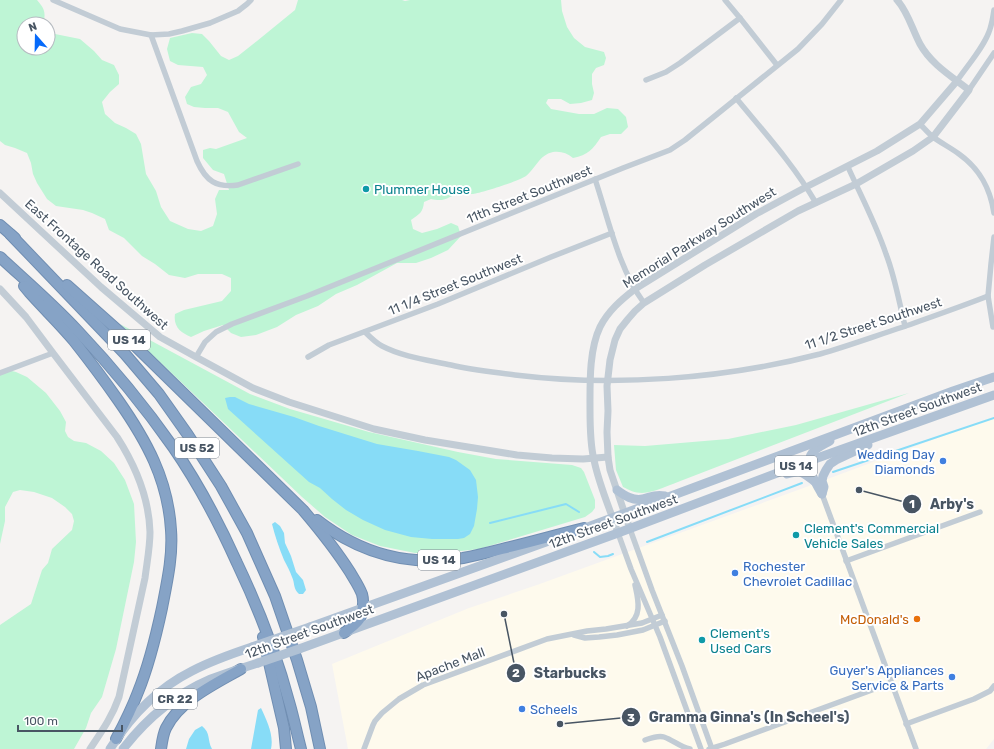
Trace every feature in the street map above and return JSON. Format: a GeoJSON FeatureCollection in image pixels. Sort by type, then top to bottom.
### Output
{"type":"FeatureCollection","features":[{"type":"Feature","properties":{"kind":"highway","name":"US 52"},"geometry":{"type":"LineString","coordinates":[[0,225],[125,354],[159,394],[188,435],[220,486],[247,533],[275,596],[311,707],[320,749]]}},
{"type":"Feature","properties":{"kind":"highway","name":"US 14"},"geometry":{"type":"LineString","coordinates":[[10,234],[130,341],[303,510],[337,535],[357,546],[384,555],[417,560],[444,560],[462,558],[584,528]]}},
{"type":"Feature","properties":{"kind":"highway","name":"US 52"},"geometry":{"type":"LineString","coordinates":[[0,257],[58,310],[94,348],[139,402],[173,447],[198,487],[254,598],[291,705],[301,749]]}},
{"type":"Feature","properties":{"kind":"highway"},"geometry":{"type":"LineString","coordinates":[[12,268],[29,292],[73,340],[120,403],[140,433],[150,452],[158,469],[167,498],[172,529],[171,558],[157,631],[138,692],[116,739]]}},
{"type":"Feature","properties":{"kind":"highway"},"geometry":{"type":"LineString","coordinates":[[303,510],[326,537],[346,565],[360,590],[363,600],[361,616],[357,623],[344,633]]}},
{"type":"Feature","properties":{"kind":"highway"},"geometry":{"type":"LineString","coordinates":[[254,598],[284,728],[286,749]]}},
{"type":"Feature","properties":{"kind":"highway","name":"US 14"},"geometry":{"type":"LineString","coordinates":[[161,749],[165,729],[179,710],[197,694],[241,669]]}},
{"type":"Feature","properties":{"kind":"main road","name":"12th Street Southwest"},"geometry":{"type":"LineString","coordinates":[[110,749],[116,739],[141,709],[164,688],[175,680],[206,664],[670,497],[994,377]]}},
{"type":"Feature","properties":{"kind":"main road","name":"12th Street Southwest"},"geometry":{"type":"LineString","coordinates":[[241,669],[630,529],[768,476],[994,395]]}},
{"type":"Feature","properties":{"kind":"main road"},"geometry":{"type":"LineString","coordinates":[[822,494],[814,481],[810,470],[810,456],[814,451],[859,426]]}},
{"type":"Feature","properties":{"kind":"main road"},"geometry":{"type":"LineString","coordinates":[[822,494],[824,487],[822,481],[830,464],[894,431]]}},
{"type":"Feature","properties":{"kind":"main road"},"geometry":{"type":"LineString","coordinates":[[768,476],[777,477],[795,472],[802,472],[814,481]]}},
{"type":"Feature","properties":{"kind":"main road"},"geometry":{"type":"LineString","coordinates":[[617,490],[625,496],[635,499],[644,499],[658,494],[670,497]]}},
{"type":"Feature","properties":{"kind":"main road","name":"CR 22"},"geometry":{"type":"LineString","coordinates":[[123,749],[135,734],[154,715],[168,704],[196,686],[241,669]]}},
{"type":"Feature","properties":{"kind":"street"},"geometry":{"type":"LineString","coordinates":[[52,0],[120,29],[151,35],[169,34],[210,23],[238,11],[251,0]]}},
{"type":"Feature","properties":{"kind":"street"},"geometry":{"type":"LineString","coordinates":[[725,0],[777,65]]}},
{"type":"Feature","properties":{"kind":"street","name":"11th Street Southwest"},"geometry":{"type":"LineString","coordinates":[[196,358],[205,342],[216,332],[232,324],[307,296],[595,179],[658,155],[675,146],[685,140],[798,49],[822,24],[841,0]]}},
{"type":"Feature","properties":{"kind":"street"},"geometry":{"type":"LineString","coordinates":[[897,0],[905,9],[915,35],[923,49],[936,64],[969,90]]}},
{"type":"Feature","properties":{"kind":"street","name":"Memorial Parkway Southwest"},"geometry":{"type":"LineString","coordinates":[[701,749],[660,637],[631,569],[597,472],[590,429],[590,380],[593,348],[597,334],[601,325],[613,308],[635,289],[756,214],[806,186],[848,167],[920,124],[957,81],[982,46],[990,30],[994,10]]}},
{"type":"Feature","properties":{"kind":"street"},"geometry":{"type":"LineString","coordinates":[[646,80],[666,72],[680,63],[740,18]]}},
{"type":"Feature","properties":{"kind":"street"},"geometry":{"type":"LineString","coordinates":[[151,35],[197,161],[206,177],[220,185],[238,185],[298,164]]}},
{"type":"Feature","properties":{"kind":"street","name":"Memorial Parkway Southwest"},"geometry":{"type":"LineString","coordinates":[[712,748],[624,513],[610,470],[607,432],[608,380],[610,360],[615,340],[620,329],[644,303],[705,265],[798,212],[856,184],[913,151],[933,137],[969,90],[994,53]]}},
{"type":"Feature","properties":{"kind":"street"},"geometry":{"type":"LineString","coordinates":[[736,98],[783,155],[806,186],[816,203]]}},
{"type":"Feature","properties":{"kind":"street"},"geometry":{"type":"LineString","coordinates":[[920,124],[933,137],[963,157],[977,170],[982,177],[990,196],[994,213]]}},
{"type":"Feature","properties":{"kind":"street"},"geometry":{"type":"LineString","coordinates":[[848,167],[872,217],[887,255],[904,326]]}},
{"type":"Feature","properties":{"kind":"street"},"geometry":{"type":"LineString","coordinates":[[595,179],[612,233],[629,278],[644,303]]}},
{"type":"Feature","properties":{"kind":"street","name":"East Frontage Road Southwest"},"geometry":{"type":"LineString","coordinates":[[0,193],[101,287],[160,337],[253,388],[288,402],[374,429],[425,440],[517,455],[552,458],[608,457]]}},
{"type":"Feature","properties":{"kind":"street","name":"11 1/4 Street Southwest"},"geometry":{"type":"LineString","coordinates":[[308,357],[329,345],[438,304],[612,233]]}},
{"type":"Feature","properties":{"kind":"street"},"geometry":{"type":"LineString","coordinates":[[993,327],[988,296],[994,237]]}},
{"type":"Feature","properties":{"kind":"street"},"geometry":{"type":"LineString","coordinates":[[0,289],[26,317],[110,426],[135,470],[147,506],[150,532],[145,578],[119,697],[115,710],[90,749]]}},
{"type":"Feature","properties":{"kind":"street","name":"11 1/2 Street Southwest"},"geometry":{"type":"LineString","coordinates":[[365,332],[381,346],[388,349],[404,354],[484,371],[533,377],[590,380],[650,379],[707,375],[802,358],[861,342],[988,296]]}},
{"type":"Feature","properties":{"kind":"street"},"geometry":{"type":"LineString","coordinates":[[0,373],[53,354]]}},
{"type":"Feature","properties":{"kind":"street"},"geometry":{"type":"LineString","coordinates":[[822,494],[916,749]]}},
{"type":"Feature","properties":{"kind":"street"},"geometry":{"type":"LineString","coordinates":[[846,561],[980,512]]}},
{"type":"Feature","properties":{"kind":"street"},"geometry":{"type":"LineString","coordinates":[[626,626],[634,620],[639,603],[631,569]]}},
{"type":"Feature","properties":{"kind":"street"},"geometry":{"type":"LineString","coordinates":[[570,634],[585,638],[643,630],[654,625],[663,618]]}},
{"type":"Feature","properties":{"kind":"street","name":"Apache Mall"},"geometry":{"type":"LineString","coordinates":[[364,749],[375,721],[392,704],[412,690],[423,685],[547,639],[586,631],[626,626],[642,623],[652,619],[663,618]]}},
{"type":"Feature","properties":{"kind":"street"},"geometry":{"type":"LineString","coordinates":[[708,749],[891,683]]}},
{"type":"Feature","properties":{"kind":"street"},"geometry":{"type":"LineString","coordinates":[[906,724],[974,699],[990,691],[994,686]]}},
{"type":"Feature","properties":{"kind":"street"},"geometry":{"type":"LineString","coordinates":[[645,740],[663,736],[684,748],[690,749]]}},
{"type":"Feature","properties":{"kind":"shaded area"},"geometry":{"type":"Polygon","coordinates":[[[994,417],[994,739],[986,749],[348,749],[332,664],[469,608],[537,585],[994,417]]]}},
{"type":"Feature","properties":{"kind":"green space"},"geometry":{"type":"Polygon","coordinates":[[[0,0],[37,0],[42,6],[45,14],[44,16],[16,16],[16,56],[56,56],[56,34],[80,39],[102,60],[114,65],[119,75],[119,84],[102,102],[105,114],[115,123],[136,134],[141,144],[146,174],[156,191],[161,207],[170,221],[188,229],[201,231],[213,226],[217,214],[215,199],[219,190],[229,190],[224,174],[213,170],[203,158],[203,150],[210,148],[216,149],[247,138],[239,132],[228,112],[218,108],[194,107],[187,104],[185,97],[191,87],[201,84],[207,75],[203,67],[178,65],[170,61],[167,49],[170,38],[192,33],[202,34],[221,56],[229,60],[238,56],[295,10],[298,0],[561,0],[562,11],[567,27],[574,38],[585,47],[604,52],[606,58],[604,65],[596,68],[592,74],[594,93],[592,100],[570,104],[561,99],[548,99],[546,103],[551,109],[579,114],[594,114],[607,108],[618,109],[626,117],[628,127],[621,134],[610,134],[601,137],[590,151],[578,157],[573,158],[559,152],[548,154],[541,159],[526,176],[509,184],[478,193],[461,194],[441,200],[431,199],[424,202],[422,211],[411,220],[413,229],[422,233],[451,223],[458,226],[461,236],[448,250],[416,263],[397,263],[357,285],[336,294],[318,306],[296,315],[277,327],[256,335],[241,337],[231,333],[223,325],[191,337],[178,329],[175,323],[175,314],[184,310],[222,301],[231,291],[231,278],[222,274],[198,274],[185,278],[169,275],[142,256],[124,238],[109,230],[105,219],[83,210],[56,206],[47,199],[33,174],[27,153],[5,145],[0,141],[0,0]]]}},
{"type":"Feature","properties":{"kind":"green space"},"geometry":{"type":"Polygon","coordinates":[[[120,324],[250,394],[290,409],[369,432],[458,452],[496,459],[572,465],[581,468],[595,500],[595,508],[585,517],[479,549],[452,552],[415,553],[380,546],[352,535],[325,517],[302,497],[120,324]]]}},
{"type":"Feature","properties":{"kind":"green space"},"geometry":{"type":"Polygon","coordinates":[[[8,370],[27,377],[46,393],[60,411],[66,422],[65,431],[68,437],[74,441],[86,443],[101,451],[114,463],[125,480],[134,504],[136,542],[134,562],[116,649],[102,697],[91,713],[86,728],[74,749],[0,749],[0,625],[31,604],[42,570],[48,563],[52,549],[72,530],[74,521],[72,514],[52,498],[34,492],[20,490],[13,492],[5,507],[5,521],[0,544],[0,372],[8,370]]]}},
{"type":"Feature","properties":{"kind":"green space"},"geometry":{"type":"Polygon","coordinates":[[[909,393],[652,492],[642,493],[623,487],[616,470],[614,445],[645,446],[728,439],[796,425],[909,393]]]}},
{"type":"Feature","properties":{"kind":"water"},"geometry":{"type":"Polygon","coordinates":[[[235,397],[249,404],[377,444],[449,457],[456,460],[470,470],[476,480],[478,497],[477,509],[474,526],[470,534],[464,538],[458,539],[411,537],[385,530],[363,520],[346,510],[320,488],[309,482],[228,409],[225,398],[235,397]]]}},
{"type":"Feature","properties":{"kind":"water"},"geometry":{"type":"Polygon","coordinates":[[[275,522],[280,526],[284,533],[285,543],[296,572],[303,580],[306,590],[303,594],[299,594],[296,590],[293,579],[282,556],[272,524],[275,522]]]}},
{"type":"Feature","properties":{"kind":"water"},"geometry":{"type":"Polygon","coordinates":[[[261,708],[271,733],[271,749],[251,749],[258,710],[261,708]]]}},
{"type":"Feature","properties":{"kind":"water"},"geometry":{"type":"Polygon","coordinates":[[[202,726],[207,731],[212,749],[186,749],[189,739],[195,730],[202,726]]]}},
{"type":"Feature","properties":{"kind":"waterway"},"geometry":{"type":"LineString","coordinates":[[833,472],[994,418]]}},
{"type":"Feature","properties":{"kind":"waterway"},"geometry":{"type":"LineString","coordinates":[[647,542],[802,483]]}},
{"type":"Feature","properties":{"kind":"waterway"},"geometry":{"type":"LineString","coordinates":[[490,523],[566,504],[579,512]]}},
{"type":"Feature","properties":{"kind":"waterway"},"geometry":{"type":"LineString","coordinates":[[594,552],[600,557],[613,554]]}},
{"type":"Feature","properties":{"kind":"place","name":"Plummer House"},"geometry":{"type":"Point","coordinates":[366,189]}},
{"type":"Feature","properties":{"kind":"place","name":"Wedding Day Diamonds"},"geometry":{"type":"Point","coordinates":[943,461]}},
{"type":"Feature","properties":{"kind":"place","name":"Arby's"},"geometry":{"type":"Point","coordinates":[859,490]}},
{"type":"Feature","properties":{"kind":"place","name":"Clement's Commercial Vehicle Sales"},"geometry":{"type":"Point","coordinates":[796,535]}},
{"type":"Feature","properties":{"kind":"place","name":"Rochester Chevrolet Cadillac"},"geometry":{"type":"Point","coordinates":[735,573]}},
{"type":"Feature","properties":{"kind":"place","name":"Starbucks"},"geometry":{"type":"Point","coordinates":[504,614]}},
{"type":"Feature","properties":{"kind":"place","name":"McDonald's"},"geometry":{"type":"Point","coordinates":[917,619]}},
{"type":"Feature","properties":{"kind":"place","name":"Clement's Used Cars"},"geometry":{"type":"Point","coordinates":[702,640]}},
{"type":"Feature","properties":{"kind":"place","name":"Guyer's Appliances Service & Parts"},"geometry":{"type":"Point","coordinates":[952,677]}},
{"type":"Feature","properties":{"kind":"place","name":"Scheels"},"geometry":{"type":"Point","coordinates":[522,709]}},
{"type":"Feature","properties":{"kind":"place","name":"Gramma Ginna's (In Scheel's)"},"geometry":{"type":"Point","coordinates":[560,724]}}]}
